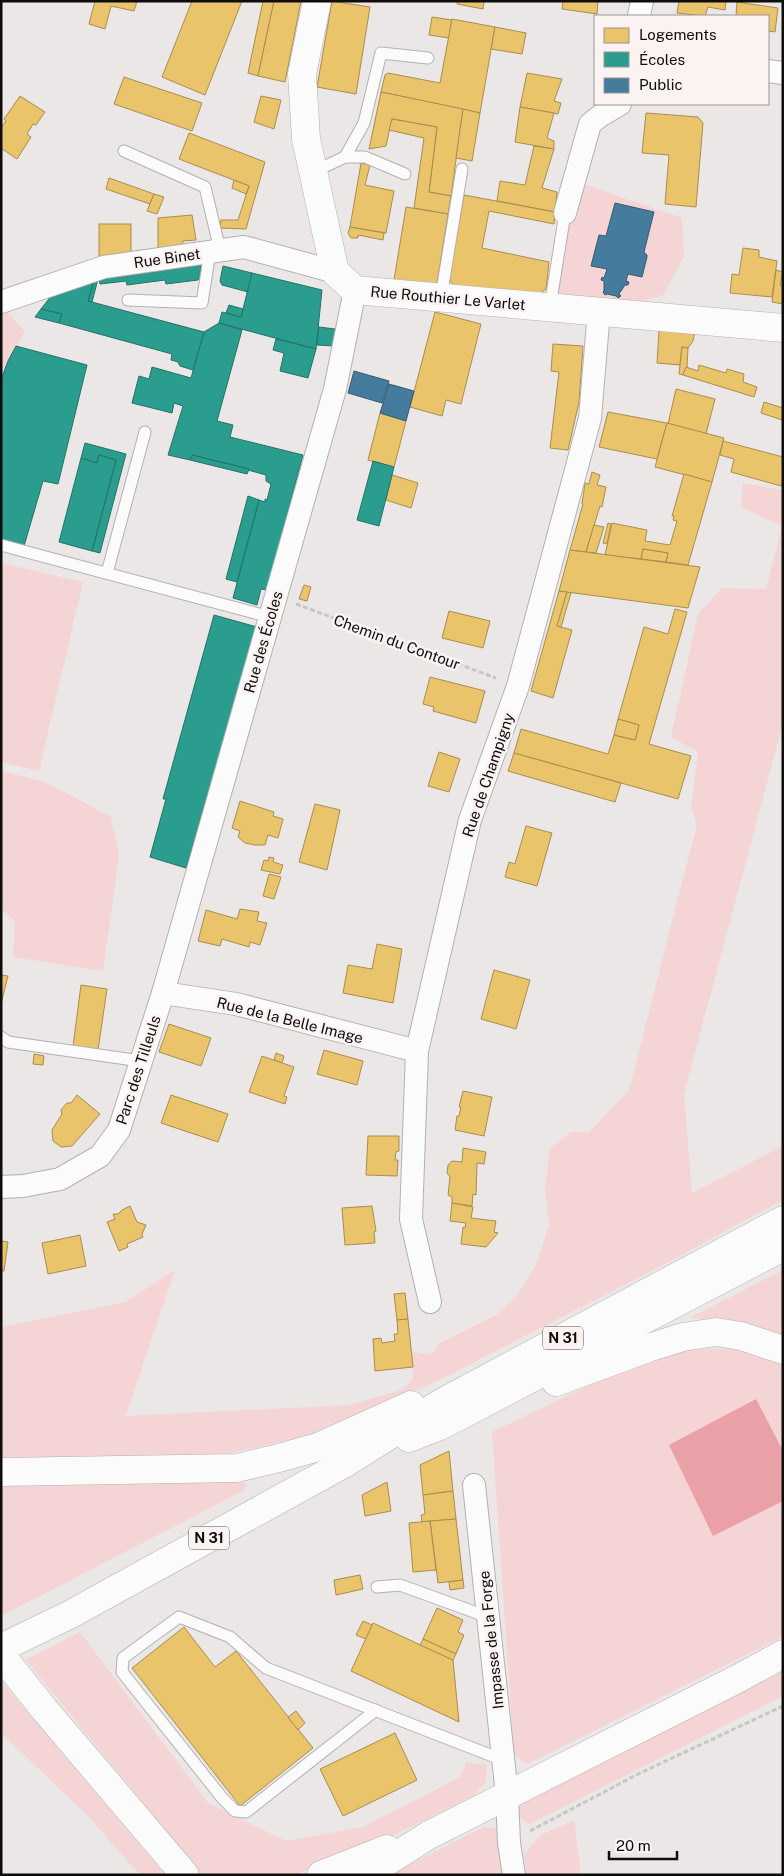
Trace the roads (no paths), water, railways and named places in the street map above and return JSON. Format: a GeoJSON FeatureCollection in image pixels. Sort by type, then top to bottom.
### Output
{"type":"FeatureCollection","features":[{"type":"Feature","properties":{"kind":"main road"},"geometry":{"type":"LineString","coordinates":[[317,1],[302,74],[306,139],[313,172],[345,281]]}},
{"type":"Feature","properties":{"kind":"main road","name":"Rue Routhier Le Varlet"},"geometry":{"type":"LineString","coordinates":[[345,281],[441,296],[783,328]]}},
{"type":"Feature","properties":{"kind":"main road","name":"N 31"},"geometry":{"type":"LineString","coordinates":[[1,1648],[72,1614],[347,1462],[441,1403],[783,1220]]}},
{"type":"Feature","properties":{"kind":"main road","name":"N 31"},"geometry":{"type":"LineString","coordinates":[[347,1462],[440,1426],[783,1247]]}},
{"type":"Feature","properties":{"kind":"main road"},"geometry":{"type":"LineString","coordinates":[[1,1472],[237,1468],[280,1458],[318,1447],[597,1319]]}},
{"type":"Feature","properties":{"kind":"main road"},"geometry":{"type":"LineString","coordinates":[[440,1426],[648,1348],[683,1337],[716,1332],[741,1336],[783,1350]]}},
{"type":"Feature","properties":{"kind":"main road"},"geometry":{"type":"LineString","coordinates":[[366,1875],[429,1835],[783,1654]]}},
{"type":"Feature","properties":{"kind":"main road"},"geometry":{"type":"LineString","coordinates":[[1,1655],[44,1709],[185,1875]]}},
{"type":"Feature","properties":{"kind":"main road"},"geometry":{"type":"LineString","coordinates":[[321,1875],[362,1858],[429,1835]]}},
{"type":"Feature","properties":{"kind":"street"},"geometry":{"type":"LineString","coordinates":[[639,15],[642,1]]}},
{"type":"Feature","properties":{"kind":"street"},"geometry":{"type":"LineString","coordinates":[[769,71],[783,73]]}},
{"type":"Feature","properties":{"kind":"street"},"geometry":{"type":"LineString","coordinates":[[565,213],[590,124],[618,105]]}},
{"type":"Feature","properties":{"kind":"street","name":"Rue Binet"},"geometry":{"type":"LineString","coordinates":[[1,302],[104,267],[244,247],[345,281]]}},
{"type":"Feature","properties":{"kind":"street","name":"Rue des Écoles"},"geometry":{"type":"LineString","coordinates":[[163,993],[335,388],[345,281]]}},
{"type":"Feature","properties":{"kind":"street","name":"Rue de Champigny"},"geometry":{"type":"LineString","coordinates":[[430,1302],[411,1219],[417,1052],[470,820],[518,686],[590,418],[599,311]]}},
{"type":"Feature","properties":{"kind":"street","name":"Rue de la Belle Image"},"geometry":{"type":"LineString","coordinates":[[163,993],[236,1004],[417,1052]]}},
{"type":"Feature","properties":{"kind":"street","name":"Parc des Tilleuls"},"geometry":{"type":"LineString","coordinates":[[1,1186],[22,1186],[60,1179],[100,1156],[119,1130],[163,993]]}},
{"type":"Feature","properties":{"kind":"street","name":"Impasse de la Forge"},"geometry":{"type":"LineString","coordinates":[[474,1485],[504,1760],[509,1842],[514,1875]]}},
{"type":"Feature","properties":{"kind":"lane"},"geometry":{"type":"LineString","coordinates":[[345,157],[364,123],[381,53],[428,58]]}},
{"type":"Feature","properties":{"kind":"lane"},"geometry":{"type":"LineString","coordinates":[[124,151],[205,187],[215,251],[202,303],[128,300]]}},
{"type":"Feature","properties":{"kind":"lane"},"geometry":{"type":"LineString","coordinates":[[313,172],[345,157],[365,157],[405,174]]}},
{"type":"Feature","properties":{"kind":"lane"},"geometry":{"type":"LineString","coordinates":[[441,296],[462,169]]}},
{"type":"Feature","properties":{"kind":"lane"},"geometry":{"type":"LineString","coordinates":[[550,307],[565,213]]}},
{"type":"Feature","properties":{"kind":"lane"},"geometry":{"type":"LineString","coordinates":[[107,573],[144,432]]}},
{"type":"Feature","properties":{"kind":"lane"},"geometry":{"type":"LineString","coordinates":[[1,545],[270,616]]}},
{"type":"Feature","properties":{"kind":"lane"},"geometry":{"type":"LineString","coordinates":[[1,1038],[8,1042],[141,1061]]}},
{"type":"Feature","properties":{"kind":"lane"},"geometry":{"type":"LineString","coordinates":[[377,1587],[400,1584],[488,1617]]}},
{"type":"Feature","properties":{"kind":"lane"},"geometry":{"type":"LineString","coordinates":[[376,1710],[246,1812],[235,1811],[223,1799],[122,1672],[123,1658],[179,1617],[230,1637],[266,1668],[376,1710],[504,1760]]}}]}
